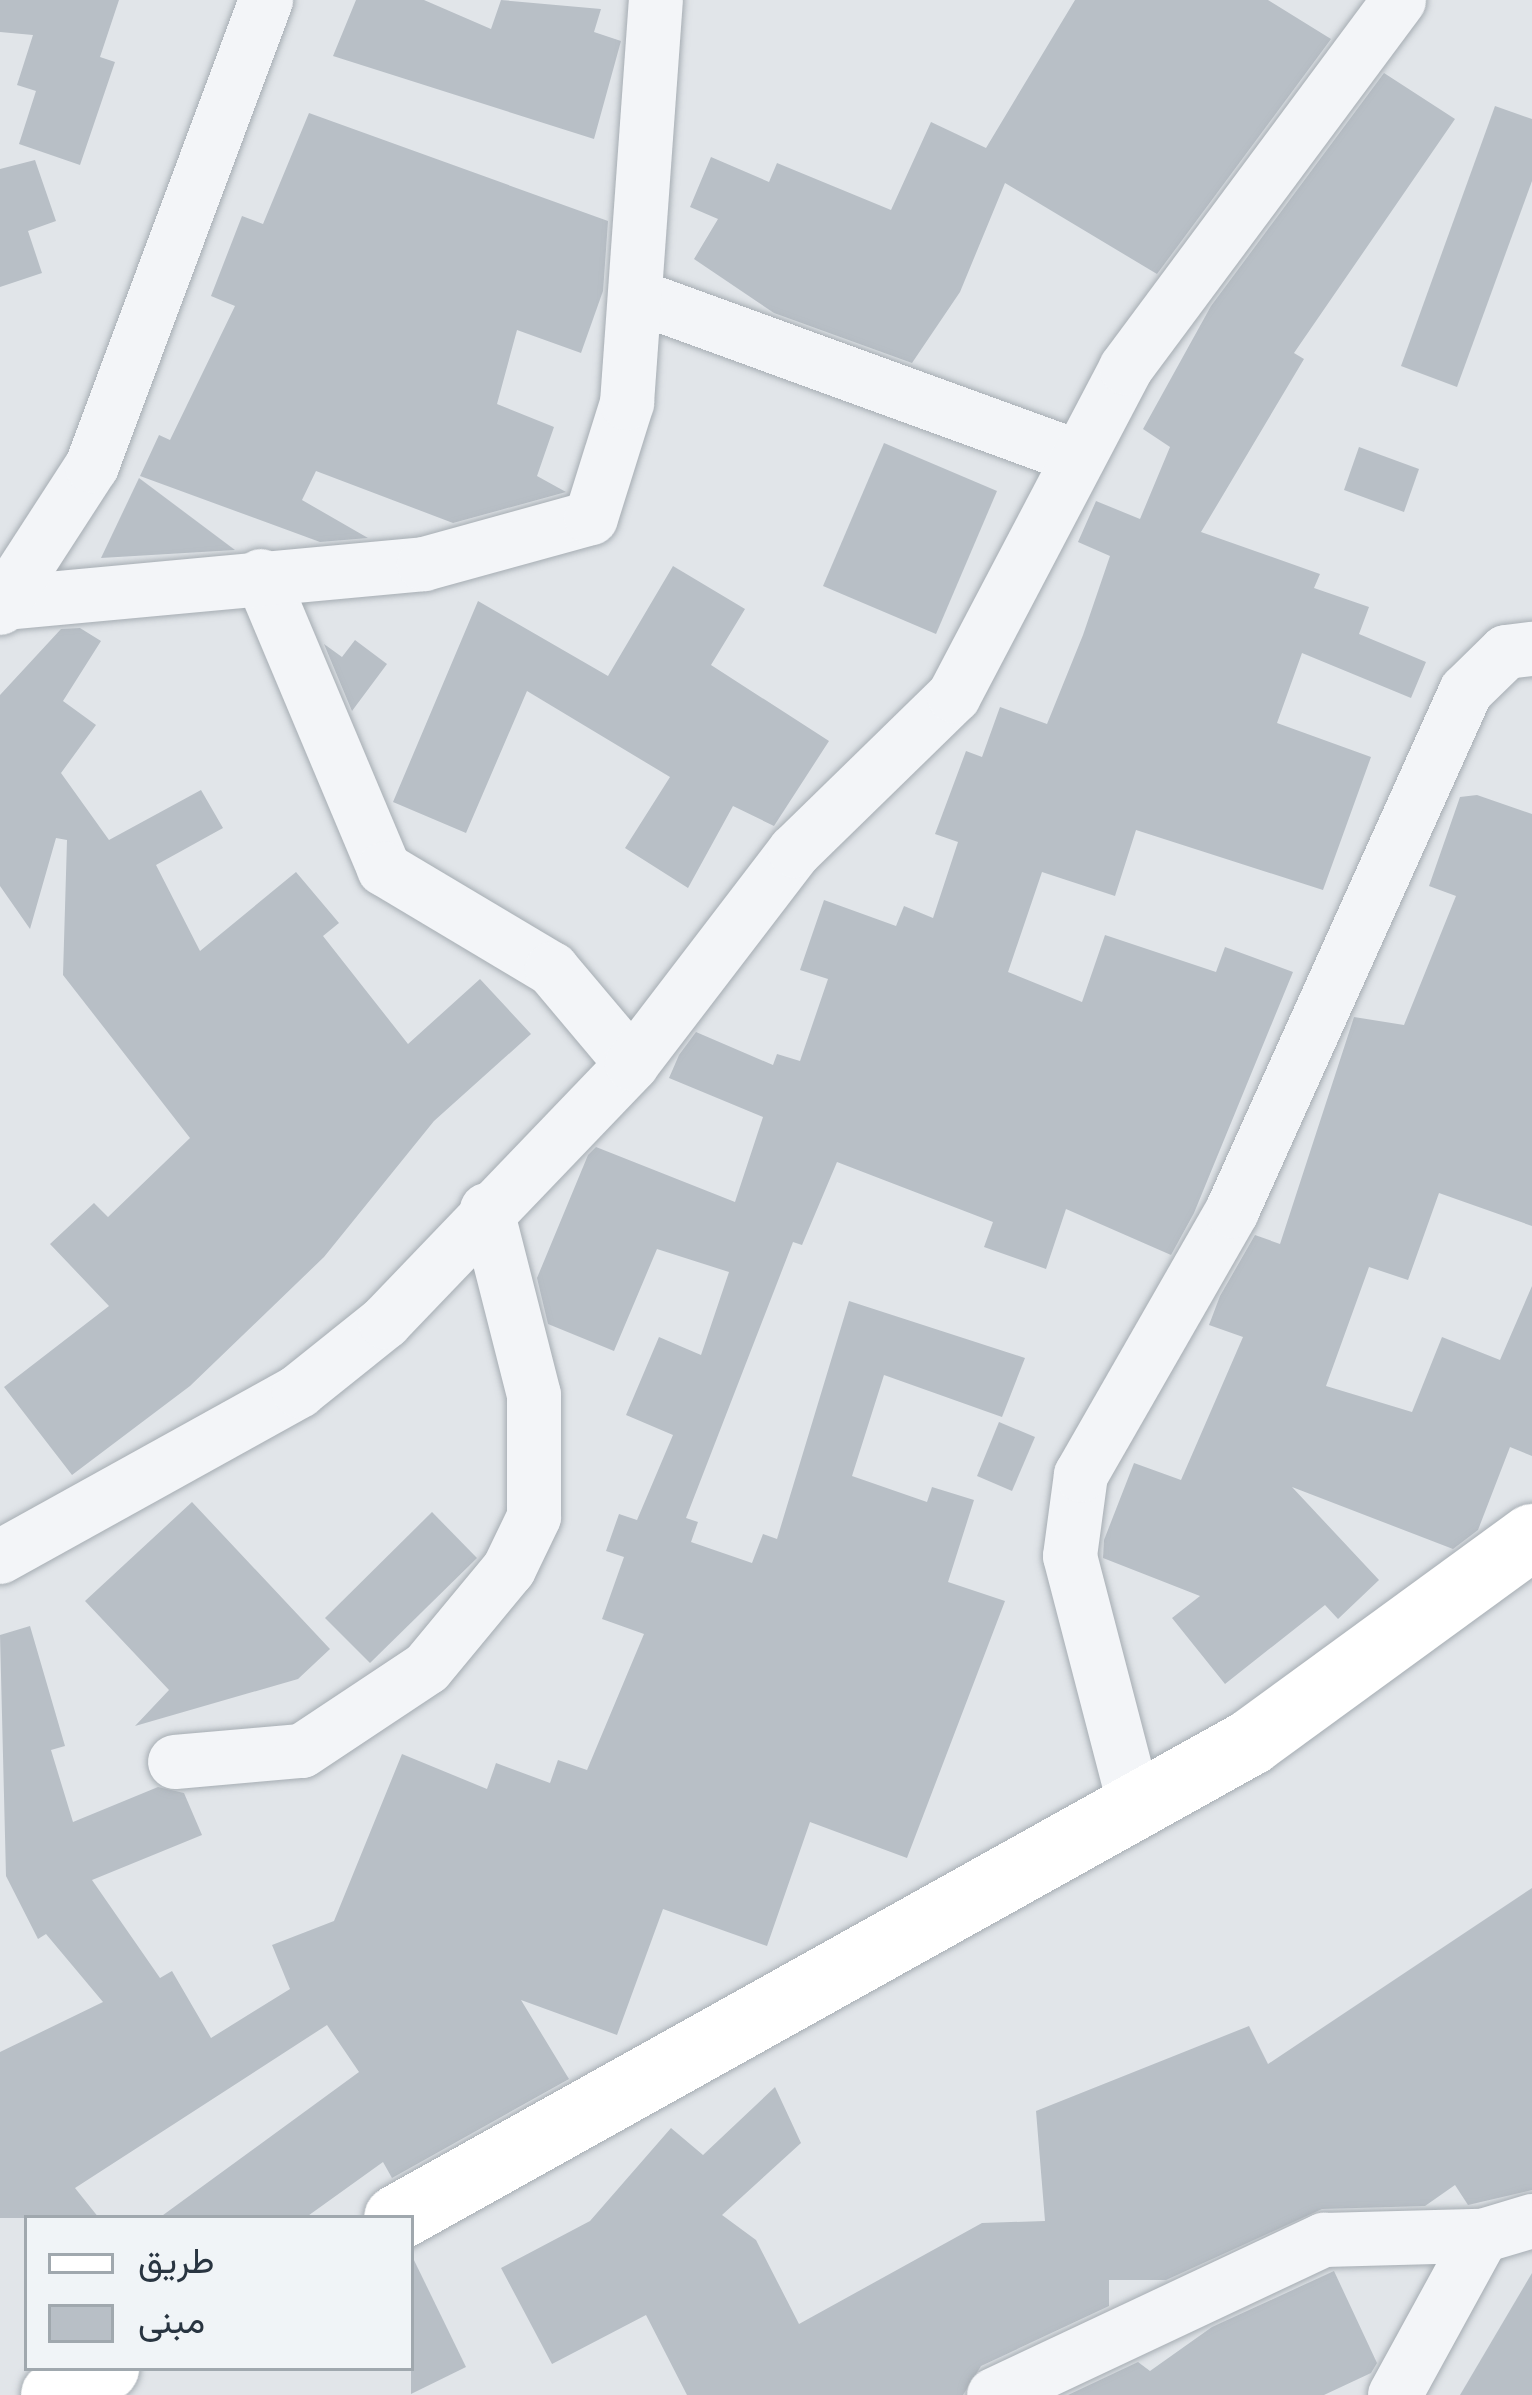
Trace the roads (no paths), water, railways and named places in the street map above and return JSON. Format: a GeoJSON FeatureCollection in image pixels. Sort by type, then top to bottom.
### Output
{"type":"FeatureCollection","features":[{"type":"Feature","properties":{"kind":"street"},"geometry":{"type":"LineString","coordinates":[[2,605],[92,466],[266,0]]}},
{"type":"Feature","properties":{"kind":"street"},"geometry":{"type":"LineString","coordinates":[[2,605],[261,576],[424,564],[591,518],[618,445],[638,297],[656,0]]}},
{"type":"Feature","properties":{"kind":"street"},"geometry":{"type":"LineString","coordinates":[[0,1556],[299,1391],[385,1322],[487,1210],[632,1064],[795,851],[954,696],[1073,455],[1399,0]]}},
{"type":"Feature","properties":{"kind":"street"},"geometry":{"type":"LineString","coordinates":[[638,297],[1073,455]]}},
{"type":"Feature","properties":{"kind":"street"},"geometry":{"type":"LineString","coordinates":[[261,576],[384,869],[552,969],[632,1064]]}},
{"type":"Feature","properties":{"kind":"street"},"geometry":{"type":"LineString","coordinates":[[1135,1802],[1070,1556],[1081,1475],[1232,1211],[1466,691],[1506,652],[1532,649]]}},
{"type":"Feature","properties":{"kind":"street"},"geometry":{"type":"LineString","coordinates":[[175,1762],[302,1751],[428,1668],[509,1569],[534,1517],[534,1394],[487,1210]]}},
{"type":"Feature","properties":{"kind":"street"},"geometry":{"type":"LineString","coordinates":[[402,2215],[1135,1802],[1251,1742],[1532,1537]]}},
{"type":"Feature","properties":{"kind":"street"},"geometry":{"type":"LineString","coordinates":[[994,2395],[1324,2240],[1507,2228]]}},
{"type":"Feature","properties":{"kind":"street"},"geometry":{"type":"LineString","coordinates":[[1395,2395],[1507,2228]]}},
{"type":"Feature","properties":{"kind":"street"},"geometry":{"type":"LineString","coordinates":[[54,2395],[100,2371]]}}]}
